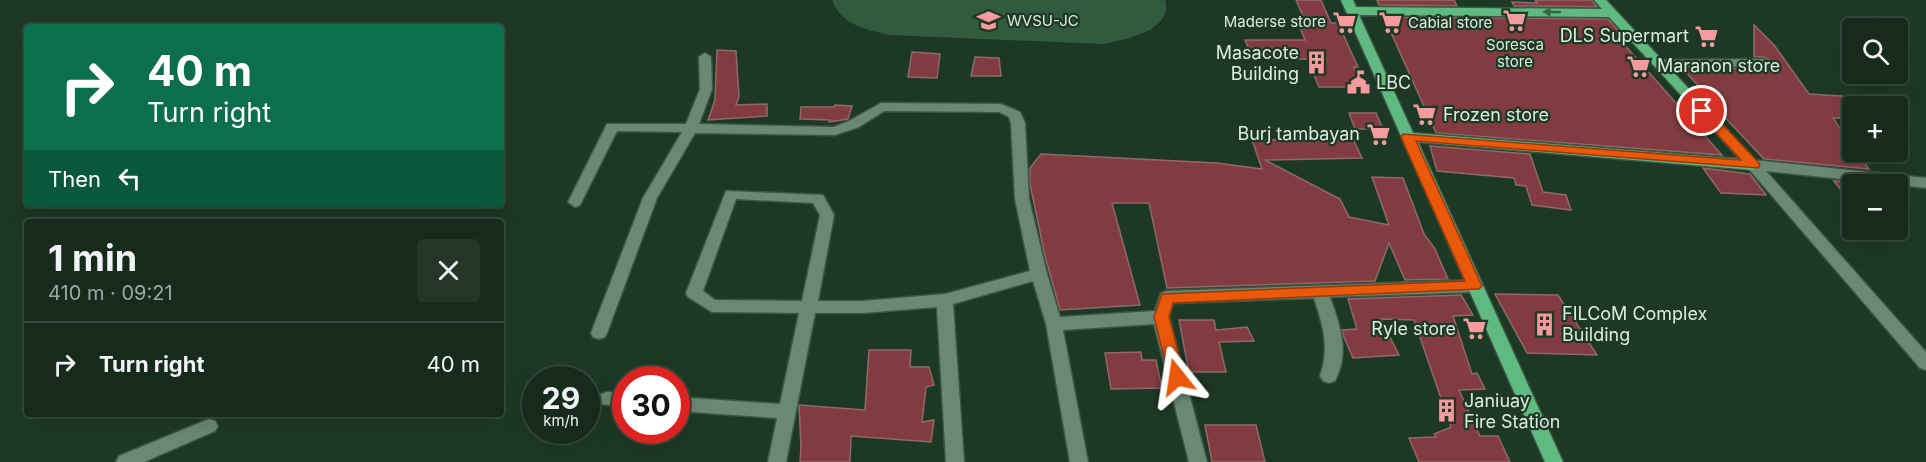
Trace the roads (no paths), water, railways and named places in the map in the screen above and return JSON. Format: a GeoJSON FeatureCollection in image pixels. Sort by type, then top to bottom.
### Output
{"type":"FeatureCollection","features":[{"type":"Feature","properties":{"kind":"main road"},"geometry":{"type":"LineString","coordinates":[[1600,0],[1753,165]]}},
{"type":"Feature","properties":{"kind":"main road"},"geometry":{"type":"LineString","coordinates":[[1554,462],[1349,5],[1611,13]]}},
{"type":"Feature","properties":{"kind":"main road"},"geometry":{"type":"LineString","coordinates":[[1408,137],[1753,165]]}},
{"type":"Feature","properties":{"kind":"street"},"geometry":{"type":"LineString","coordinates":[[599,333],[650,198],[691,128],[706,88],[705,57]]}},
{"type":"Feature","properties":{"kind":"street"},"geometry":{"type":"LineString","coordinates":[[1659,64],[1764,63]]}},
{"type":"Feature","properties":{"kind":"street"},"geometry":{"type":"LineString","coordinates":[[575,202],[612,127],[835,131],[881,107],[1001,108],[1015,115],[1018,123],[1022,199],[1039,274],[1054,324],[1079,462]]}},
{"type":"Feature","properties":{"kind":"street"},"geometry":{"type":"LineString","coordinates":[[1753,165],[1926,183]]}},
{"type":"Feature","properties":{"kind":"street"},"geometry":{"type":"LineString","coordinates":[[1753,165],[1926,363]]}},
{"type":"Feature","properties":{"kind":"street"},"geometry":{"type":"LineString","coordinates":[[777,462],[809,307],[826,215],[818,198],[731,194],[694,293],[712,306],[809,307],[863,307],[945,300],[1039,274]]}},
{"type":"Feature","properties":{"kind":"street"},"geometry":{"type":"LineString","coordinates":[[1198,462],[1161,317],[1167,297],[1474,286]]}},
{"type":"Feature","properties":{"kind":"street"},"geometry":{"type":"LineString","coordinates":[[1320,291],[1337,339],[1336,360],[1329,376]]}},
{"type":"Feature","properties":{"kind":"street"},"geometry":{"type":"LineString","coordinates":[[945,300],[955,462]]}},
{"type":"Feature","properties":{"kind":"street"},"geometry":{"type":"LineString","coordinates":[[1054,324],[1161,317]]}},
{"type":"Feature","properties":{"kind":"street"},"geometry":{"type":"LineString","coordinates":[[607,399],[612,399]]}},
{"type":"Feature","properties":{"kind":"street"},"geometry":{"type":"LineString","coordinates":[[690,405],[787,411]]}},
{"type":"Feature","properties":{"kind":"street"},"geometry":{"type":"LineString","coordinates":[[125,462],[209,426]]}},
{"type":"Feature","properties":{"kind":"place","name":"WVSU-JC"},"geometry":{"type":"Point","coordinates":[989,21]}},
{"type":"Feature","properties":{"kind":"place","name":"Soresca store"},"geometry":{"type":"Point","coordinates":[1515,21]}},
{"type":"Feature","properties":{"kind":"place","name":"Maderse store"},"geometry":{"type":"Point","coordinates":[1344,22]}},
{"type":"Feature","properties":{"kind":"place","name":"Cabial store"},"geometry":{"type":"Point","coordinates":[1390,23]}},
{"type":"Feature","properties":{"kind":"place","name":"DLS Supermart"},"geometry":{"type":"Point","coordinates":[1707,36]}},
{"type":"Feature","properties":{"kind":"place","name":"Masacote Building"},"geometry":{"type":"Point","coordinates":[1317,63]}},
{"type":"Feature","properties":{"kind":"place","name":"Maranon store"},"geometry":{"type":"Point","coordinates":[1639,66]}},
{"type":"Feature","properties":{"kind":"place","name":"LBC"},"geometry":{"type":"Point","coordinates":[1358,83]}},
{"type":"Feature","properties":{"kind":"place","name":"Frozen store"},"geometry":{"type":"Point","coordinates":[1425,115]}},
{"type":"Feature","properties":{"kind":"place","name":"Burj tambayan"},"geometry":{"type":"Point","coordinates":[1378,134]}},
{"type":"Feature","properties":{"kind":"place","name":"FILCoM Complex Building"},"geometry":{"type":"Point","coordinates":[1544,324]}},
{"type":"Feature","properties":{"kind":"place","name":"Ryle store"},"geometry":{"type":"Point","coordinates":[1474,329]}},
{"type":"Feature","properties":{"kind":"place","name":"Janiuay Fire Station"},"geometry":{"type":"Point","coordinates":[1446,411]}}]}
